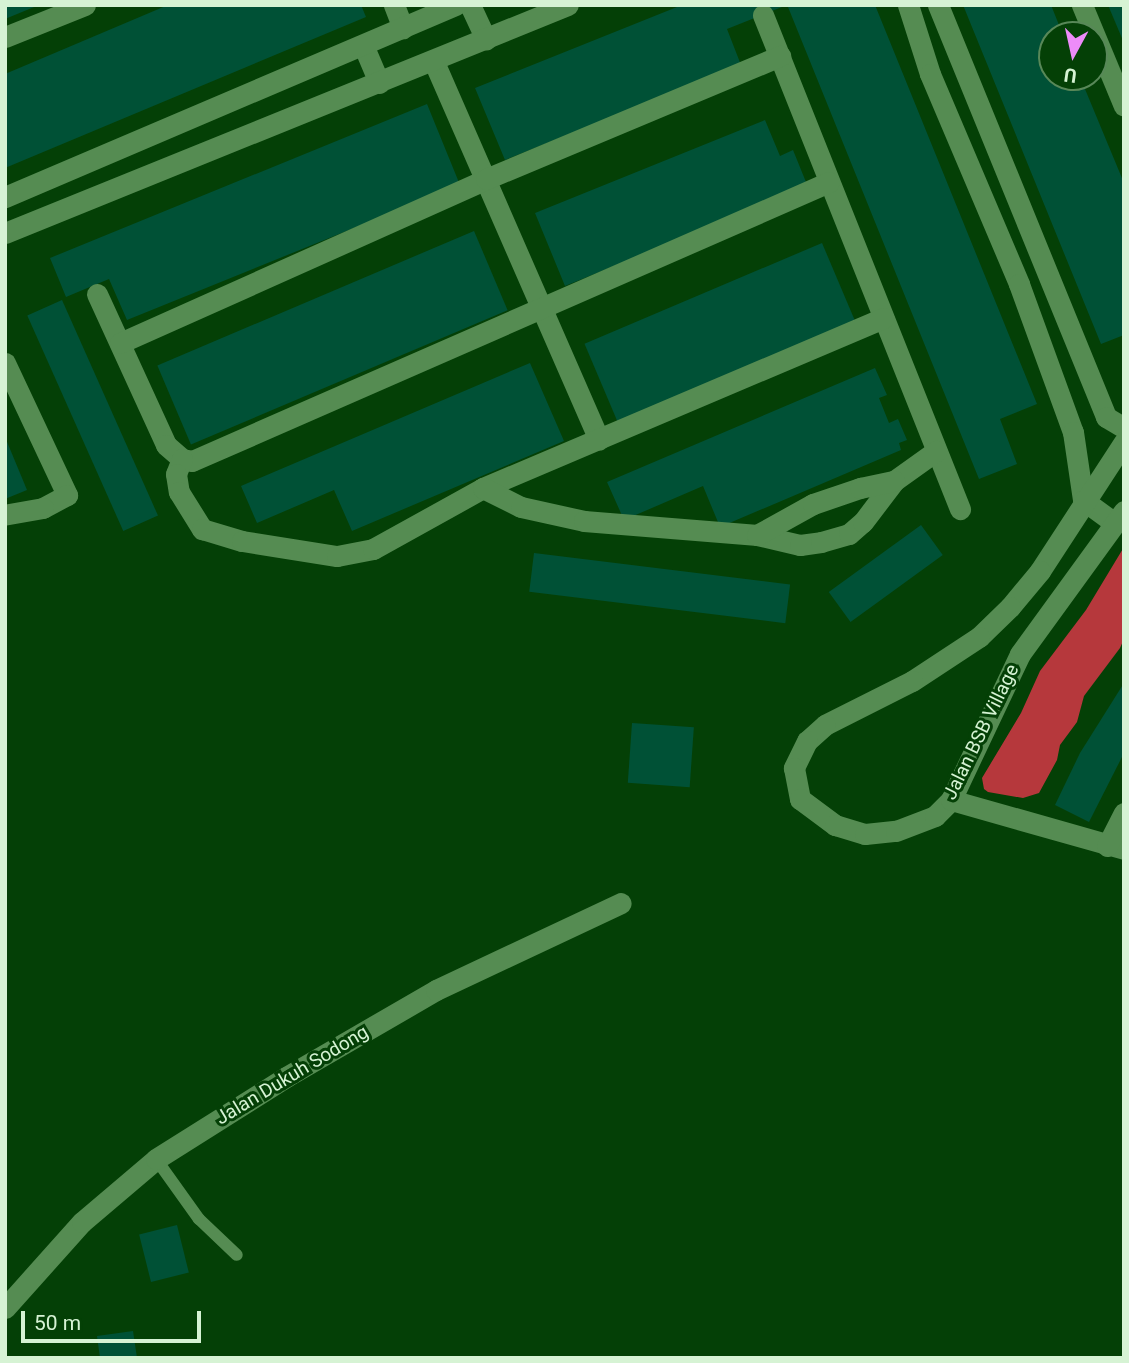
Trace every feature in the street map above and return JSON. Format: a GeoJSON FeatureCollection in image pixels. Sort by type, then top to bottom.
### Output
{"type":"FeatureCollection","features":[{"type":"Feature","properties":{"kind":"street"},"geometry":{"type":"LineString","coordinates":[[5,37],[85,5]]}},
{"type":"Feature","properties":{"kind":"street"},"geometry":{"type":"LineString","coordinates":[[394,5],[403,29]]}},
{"type":"Feature","properties":{"kind":"street"},"geometry":{"type":"LineString","coordinates":[[5,197],[364,47],[456,5]]}},
{"type":"Feature","properties":{"kind":"street"},"geometry":{"type":"LineString","coordinates":[[470,5],[486,40]]}},
{"type":"Feature","properties":{"kind":"street"},"geometry":{"type":"LineString","coordinates":[[5,233],[434,62],[568,5]]}},
{"type":"Feature","properties":{"kind":"street"},"geometry":{"type":"LineString","coordinates":[[908,5],[930,74],[1019,284],[1073,432],[1083,500]]}},
{"type":"Feature","properties":{"kind":"street"},"geometry":{"type":"LineString","coordinates":[[938,5],[1115,422],[1073,432]]}},
{"type":"Feature","properties":{"kind":"street"},"geometry":{"type":"LineString","coordinates":[[1082,5],[1124,106]]}},
{"type":"Feature","properties":{"kind":"street"},"geometry":{"type":"LineString","coordinates":[[763,15],[960,509]]}},
{"type":"Feature","properties":{"kind":"street"},"geometry":{"type":"LineString","coordinates":[[364,47],[380,83]]}},
{"type":"Feature","properties":{"kind":"street"},"geometry":{"type":"LineString","coordinates":[[120,343],[486,179],[780,56]]}},
{"type":"Feature","properties":{"kind":"street"},"geometry":{"type":"LineString","coordinates":[[434,62],[599,439]]}},
{"type":"Feature","properties":{"kind":"street"},"geometry":{"type":"LineString","coordinates":[[97,294],[166,444],[183,459],[204,458],[830,182]]}},
{"type":"Feature","properties":{"kind":"street"},"geometry":{"type":"LineString","coordinates":[[183,459],[176,474],[178,492],[202,529],[242,541],[337,556],[373,550],[483,488],[883,318]]}},
{"type":"Feature","properties":{"kind":"street"},"geometry":{"type":"LineString","coordinates":[[5,363],[67,495],[43,508],[5,515]]}},
{"type":"Feature","properties":{"kind":"street"},"geometry":{"type":"LineString","coordinates":[[1083,500],[1124,442]]}},
{"type":"Feature","properties":{"kind":"street"},"geometry":{"type":"LineString","coordinates":[[483,488],[521,507],[583,521],[757,535],[800,544],[840,538],[863,522],[894,481],[936,451]]}},
{"type":"Feature","properties":{"kind":"street"},"geometry":{"type":"LineString","coordinates":[[757,535],[813,504],[860,488],[894,481]]}},
{"type":"Feature","properties":{"kind":"street"},"geometry":{"type":"LineString","coordinates":[[1083,500],[1119,517]]}},
{"type":"Feature","properties":{"kind":"street","name":"Jalan BSB Village"},"geometry":{"type":"LineString","coordinates":[[1083,500],[1040,570],[1010,607],[979,637],[912,681],[825,725],[807,741],[794,768],[798,792],[809,809],[835,825],[865,834],[896,831],[935,816],[951,800],[1000,691],[1020,654],[1119,517]]}},
{"type":"Feature","properties":{"kind":"street"},"geometry":{"type":"LineString","coordinates":[[951,800],[1115,848],[1124,813]]}},
{"type":"Feature","properties":{"kind":"street","name":"Jalan Dukuh Sodong"},"geometry":{"type":"LineString","coordinates":[[5,1308],[82,1222],[156,1159],[286,1077],[436,990],[621,903]]}},
{"type":"Feature","properties":{"kind":"lane"},"geometry":{"type":"LineString","coordinates":[[156,1159],[199,1219],[237,1255]]}},
{"type":"Feature","properties":{"kind":"shaded area"},"geometry":{"type":"Polygon","coordinates":[[[1124,547],[1124,639],[1120,648],[1084,696],[1077,722],[1060,745],[1057,760],[1039,793],[1023,798],[988,792],[984,789],[982,778],[1021,713],[1040,671],[1086,610],[1124,547]]]}},
{"type":"Feature","properties":{"kind":"building"},"geometry":{"type":"Polygon","coordinates":[[[5,5],[39,5],[5,19],[5,5]]]}},
{"type":"Feature","properties":{"kind":"building"},"geometry":{"type":"Polygon","coordinates":[[[168,5],[361,5],[366,17],[5,168],[5,74],[168,5]]]}},
{"type":"Feature","properties":{"kind":"building"},"geometry":{"type":"Polygon","coordinates":[[[682,5],[787,5],[727,29],[741,65],[505,160],[475,88],[682,5]]]}},
{"type":"Feature","properties":{"kind":"building"},"geometry":{"type":"Polygon","coordinates":[[[875,5],[1037,404],[1000,419],[1017,464],[979,479],[788,7],[875,5]]]}},
{"type":"Feature","properties":{"kind":"building"},"geometry":{"type":"Polygon","coordinates":[[[963,5],[1051,5],[1057,21],[1038,21],[1038,91],[1086,91],[1124,183],[1124,335],[1101,344],[963,5]]]}},
{"type":"Feature","properties":{"kind":"building"},"geometry":{"type":"Polygon","coordinates":[[[1108,5],[1124,5],[1124,43],[1108,5]]]}},
{"type":"Feature","properties":{"kind":"building"},"geometry":{"type":"Polygon","coordinates":[[[427,104],[460,185],[127,320],[109,279],[66,297],[50,258],[427,104]]]}},
{"type":"Feature","properties":{"kind":"building"},"geometry":{"type":"Polygon","coordinates":[[[765,120],[780,156],[793,150],[808,187],[565,286],[535,213],[765,120]]]}},
{"type":"Feature","properties":{"kind":"building"},"geometry":{"type":"Polygon","coordinates":[[[474,231],[508,310],[191,445],[157,365],[474,231]]]}},
{"type":"Feature","properties":{"kind":"building"},"geometry":{"type":"Polygon","coordinates":[[[822,243],[856,322],[618,423],[585,344],[822,243]]]}},
{"type":"Feature","properties":{"kind":"building"},"geometry":{"type":"Polygon","coordinates":[[[62,300],[158,516],[123,531],[27,315],[62,300]]]}},
{"type":"Feature","properties":{"kind":"building"},"geometry":{"type":"Polygon","coordinates":[[[530,363],[564,441],[352,531],[334,490],[257,523],[241,486],[530,363]]]}},
{"type":"Feature","properties":{"kind":"building"},"geometry":{"type":"Polygon","coordinates":[[[875,368],[887,395],[879,398],[889,423],[898,419],[907,440],[899,443],[901,450],[720,527],[703,486],[624,520],[607,482],[875,368]]]}},
{"type":"Feature","properties":{"kind":"building"},"geometry":{"type":"Polygon","coordinates":[[[5,437],[27,490],[5,499],[5,437]]]}},
{"type":"Feature","properties":{"kind":"building"},"geometry":{"type":"Polygon","coordinates":[[[921,525],[943,555],[851,622],[829,592],[921,525]]]}},
{"type":"Feature","properties":{"kind":"building"},"geometry":{"type":"Polygon","coordinates":[[[534,553],[790,584],[785,623],[529,592],[534,553]]]}},
{"type":"Feature","properties":{"kind":"building"},"geometry":{"type":"Polygon","coordinates":[[[1124,683],[1124,753],[1089,822],[1055,805],[1080,753],[1124,683]]]}},
{"type":"Feature","properties":{"kind":"building"},"geometry":{"type":"Polygon","coordinates":[[[632,723],[694,727],[690,787],[628,783],[632,723]]]}},
{"type":"Feature","properties":{"kind":"building"},"geometry":{"type":"Polygon","coordinates":[[[177,1225],[189,1273],[151,1282],[139,1234],[177,1225]]]}},
{"type":"Feature","properties":{"kind":"building"},"geometry":{"type":"Polygon","coordinates":[[[133,1331],[137,1358],[100,1358],[97,1336],[133,1331]]]}}]}
